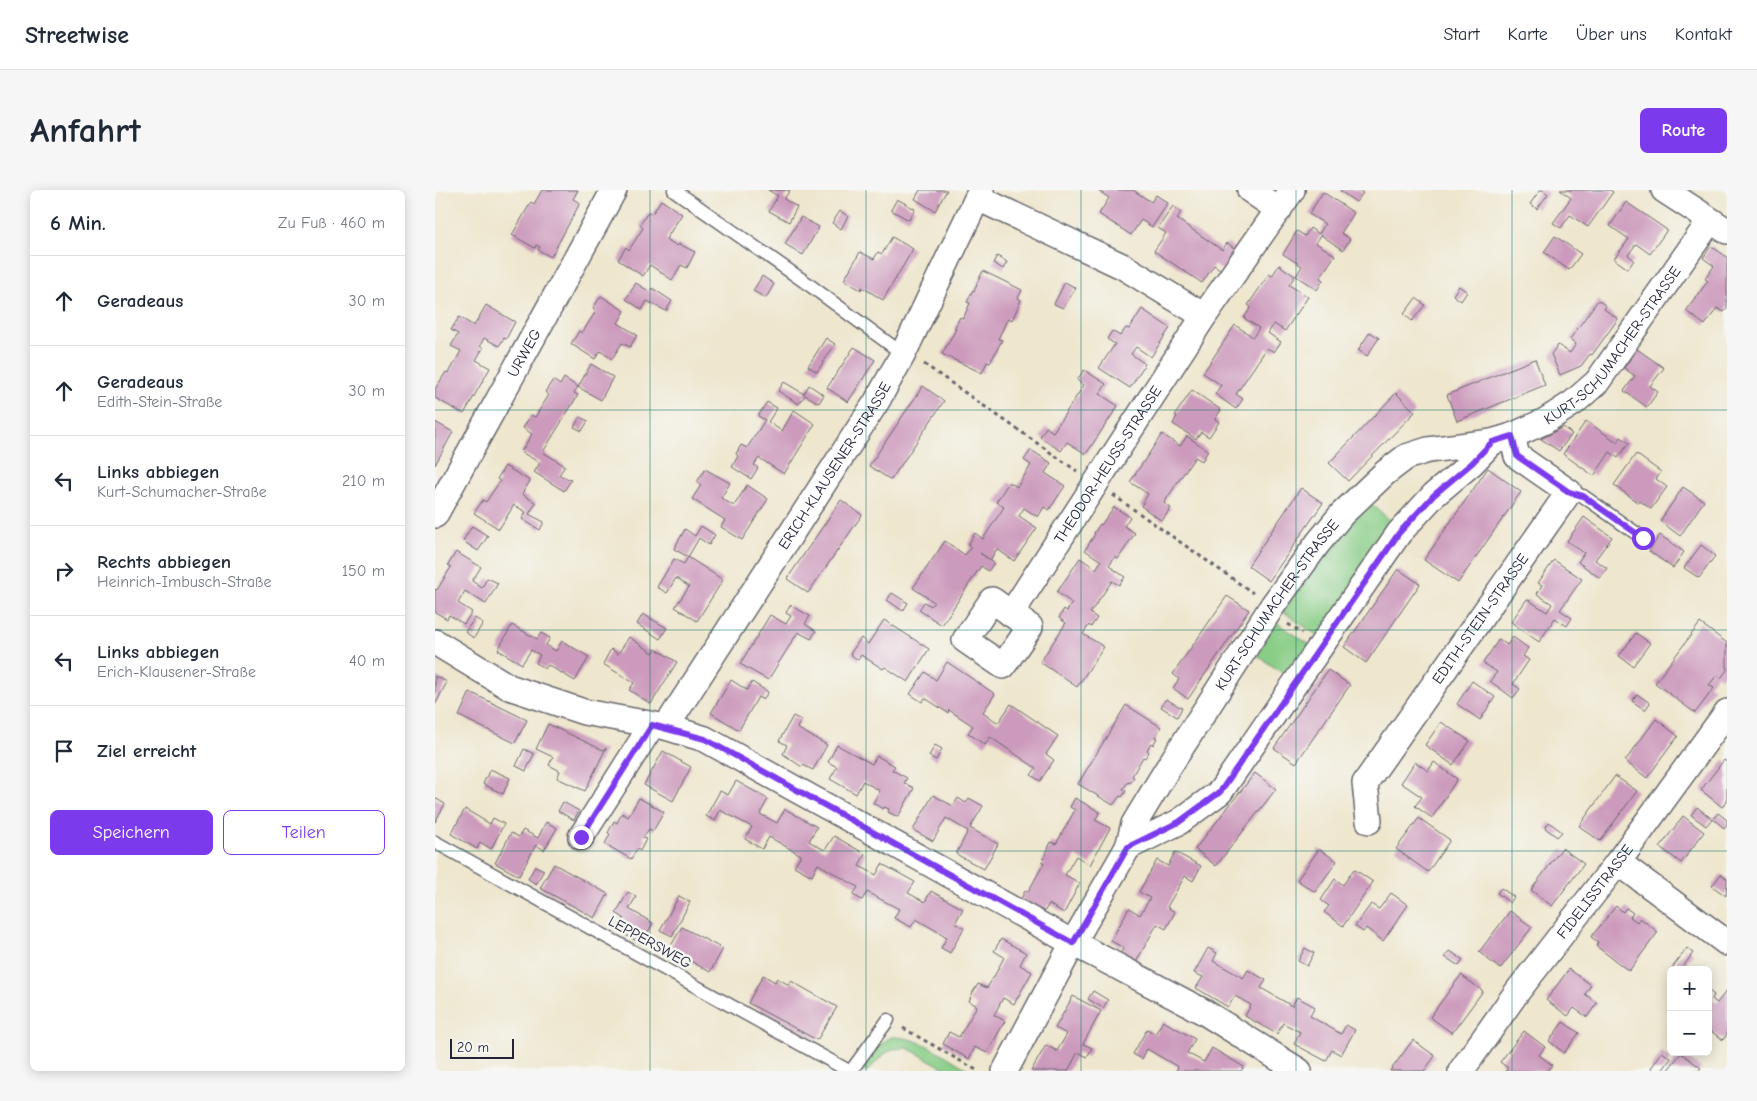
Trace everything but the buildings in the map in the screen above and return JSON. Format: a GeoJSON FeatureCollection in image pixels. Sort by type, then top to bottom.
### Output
{"type":"FeatureCollection","features":[{"type":"Feature","properties":{"kind":"street","name":"URWEG"},"geometry":{"type":"LineString","coordinates":[[435,515],[614,190]]}},
{"type":"Feature","properties":{"kind":"street","name":"THEODOR-HEUSS-STRASSE"},"geometry":{"type":"LineString","coordinates":[[1011,614],[1204,316],[1286,200],[1250,190]]}},
{"type":"Feature","properties":{"kind":"street"},"geometry":{"type":"LineString","coordinates":[[1665,190],[1718,226]]}},
{"type":"Feature","properties":{"kind":"street","name":"ERICH-KLAUSENER-STRASSE"},"geometry":{"type":"LineString","coordinates":[[581,837],[659,726],[877,401],[903,354],[980,194]]}},
{"type":"Feature","properties":{"kind":"street"},"geometry":{"type":"LineString","coordinates":[[980,194],[1125,267],[1204,316]]}},
{"type":"Feature","properties":{"kind":"street","name":"KURT-SCHUMACHER-STRASSE"},"geometry":{"type":"LineString","coordinates":[[1005,1071],[1073,943],[1128,847],[1134,824],[1166,771],[1270,611],[1318,543],[1342,514],[1385,473],[1406,457],[1427,450],[1502,439],[1545,421],[1573,402],[1597,382],[1718,226]]}},
{"type":"Feature","properties":{"kind":"street"},"geometry":{"type":"LineString","coordinates":[[1502,439],[1517,456],[1569,492]]}},
{"type":"Feature","properties":{"kind":"street","name":"KURT-SCHUMACHER-STRASSE"},"geometry":{"type":"LineString","coordinates":[[1128,847],[1179,822],[1220,792],[1399,533],[1434,495],[1502,439]]}},
{"type":"Feature","properties":{"kind":"street","name":"EDITH-STEIN-STRASSE"},"geometry":{"type":"LineString","coordinates":[[1369,821],[1365,783],[1569,492]]}},
{"type":"Feature","properties":{"kind":"street"},"geometry":{"type":"LineString","coordinates":[[435,642],[509,687],[583,712],[659,726],[705,739],[1073,943],[1204,1012],[1299,1071]]}},
{"type":"Feature","properties":{"kind":"street","name":"FIDELISSTRASSE"},"geometry":{"type":"LineString","coordinates":[[1461,1071],[1517,992],[1618,862],[1727,712]]}},
{"type":"Feature","properties":{"kind":"street"},"geometry":{"type":"LineString","coordinates":[[1618,862],[1727,943]]}},
{"type":"Feature","properties":{"kind":"lane"},"geometry":{"type":"LineString","coordinates":[[674,190],[808,284],[903,354]]}},
{"type":"Feature","properties":{"kind":"lane"},"geometry":{"type":"LineString","coordinates":[[1569,492],[1583,496],[1643,538]]}},
{"type":"Feature","properties":{"kind":"lane","name":"LEPPERSWEG"},"geometry":{"type":"LineString","coordinates":[[435,842],[850,1071],[888,1020]]}},
{"type":"Feature","properties":{"kind":"path"},"geometry":{"type":"LineString","coordinates":[[1270,611],[1321,647]]}},
{"type":"Feature","properties":{"kind":"path"},"geometry":{"type":"LineString","coordinates":[[888,1020],[978,1071]]}},
{"type":"Feature","properties":{"kind":"green space"},"geometry":{"type":"Polygon","coordinates":[[[1367,500],[1397,526],[1321,638],[1281,610],[1367,500]]]}},
{"type":"Feature","properties":{"kind":"green space"},"geometry":{"type":"Polygon","coordinates":[[[1276,622],[1310,645],[1288,677],[1254,653],[1276,622]]]}},
{"type":"Feature","properties":{"kind":"green space"},"geometry":{"type":"Polygon","coordinates":[[[891,1037],[912,1040],[922,1044],[971,1071],[950,1071],[907,1048],[893,1049],[883,1055],[868,1071],[858,1071],[877,1046],[891,1037]]]}},
{"type":"Feature","properties":{"kind":"route"},"geometry":{"type":"LineString","coordinates":[[581,837],[652,725],[666,727],[705,739],[1073,943],[1128,847],[1179,822],[1220,792],[1399,533],[1434,495],[1472,463],[1492,442],[1512,436],[1517,456],[1569,492],[1583,496],[1643,538]]}}]}
